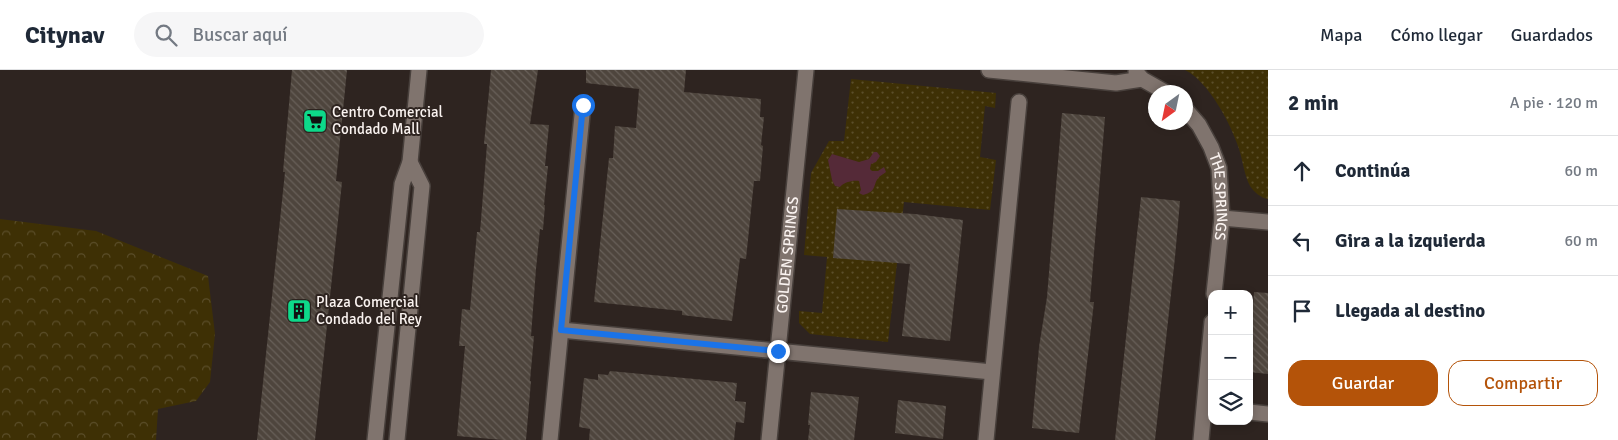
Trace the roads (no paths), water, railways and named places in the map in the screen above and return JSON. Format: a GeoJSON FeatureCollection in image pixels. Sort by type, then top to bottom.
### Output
{"type":"FeatureCollection","features":[{"type":"Feature","properties":{"kind":"street"},"geometry":{"type":"LineString","coordinates":[[375,440],[402,184],[410,162],[419,70]]}},
{"type":"Feature","properties":{"kind":"street","name":"GOLDEN SPRINGS"},"geometry":{"type":"LineString","coordinates":[[769,440],[806,70]]}},
{"type":"Feature","properties":{"kind":"street"},"geometry":{"type":"LineString","coordinates":[[989,70],[1117,76],[1138,74],[1154,85]]}},
{"type":"Feature","properties":{"kind":"street"},"geometry":{"type":"LineString","coordinates":[[986,440],[1019,102]]}},
{"type":"Feature","properties":{"kind":"street"},"geometry":{"type":"LineString","coordinates":[[550,440],[583,105]]}},
{"type":"Feature","properties":{"kind":"street","name":"THE SPRINGS"},"geometry":{"type":"LineString","coordinates":[[1193,119],[1211,147],[1219,168],[1222,218],[1214,290]]}},
{"type":"Feature","properties":{"kind":"street"},"geometry":{"type":"LineString","coordinates":[[397,440],[422,186],[410,162]]}},
{"type":"Feature","properties":{"kind":"street"},"geometry":{"type":"LineString","coordinates":[[1222,218],[1268,222]]}},
{"type":"Feature","properties":{"kind":"street"},"geometry":{"type":"LineString","coordinates":[[561,330],[992,372]]}},
{"type":"Feature","properties":{"kind":"street"},"geometry":{"type":"LineString","coordinates":[[1209,380],[1211,335]]}},
{"type":"Feature","properties":{"kind":"street"},"geometry":{"type":"LineString","coordinates":[[1201,440],[1208,408]]}},
{"type":"Feature","properties":{"kind":"street"},"geometry":{"type":"LineString","coordinates":[[1253,412],[1268,414]]}},
{"type":"Feature","properties":{"kind":"place","name":"Centro Comercial Condado Mall"},"geometry":{"type":"Point","coordinates":[315,121]}},
{"type":"Feature","properties":{"kind":"place","name":"Plaza Comercial Condado del Rey"},"geometry":{"type":"Point","coordinates":[299,311]}}]}
